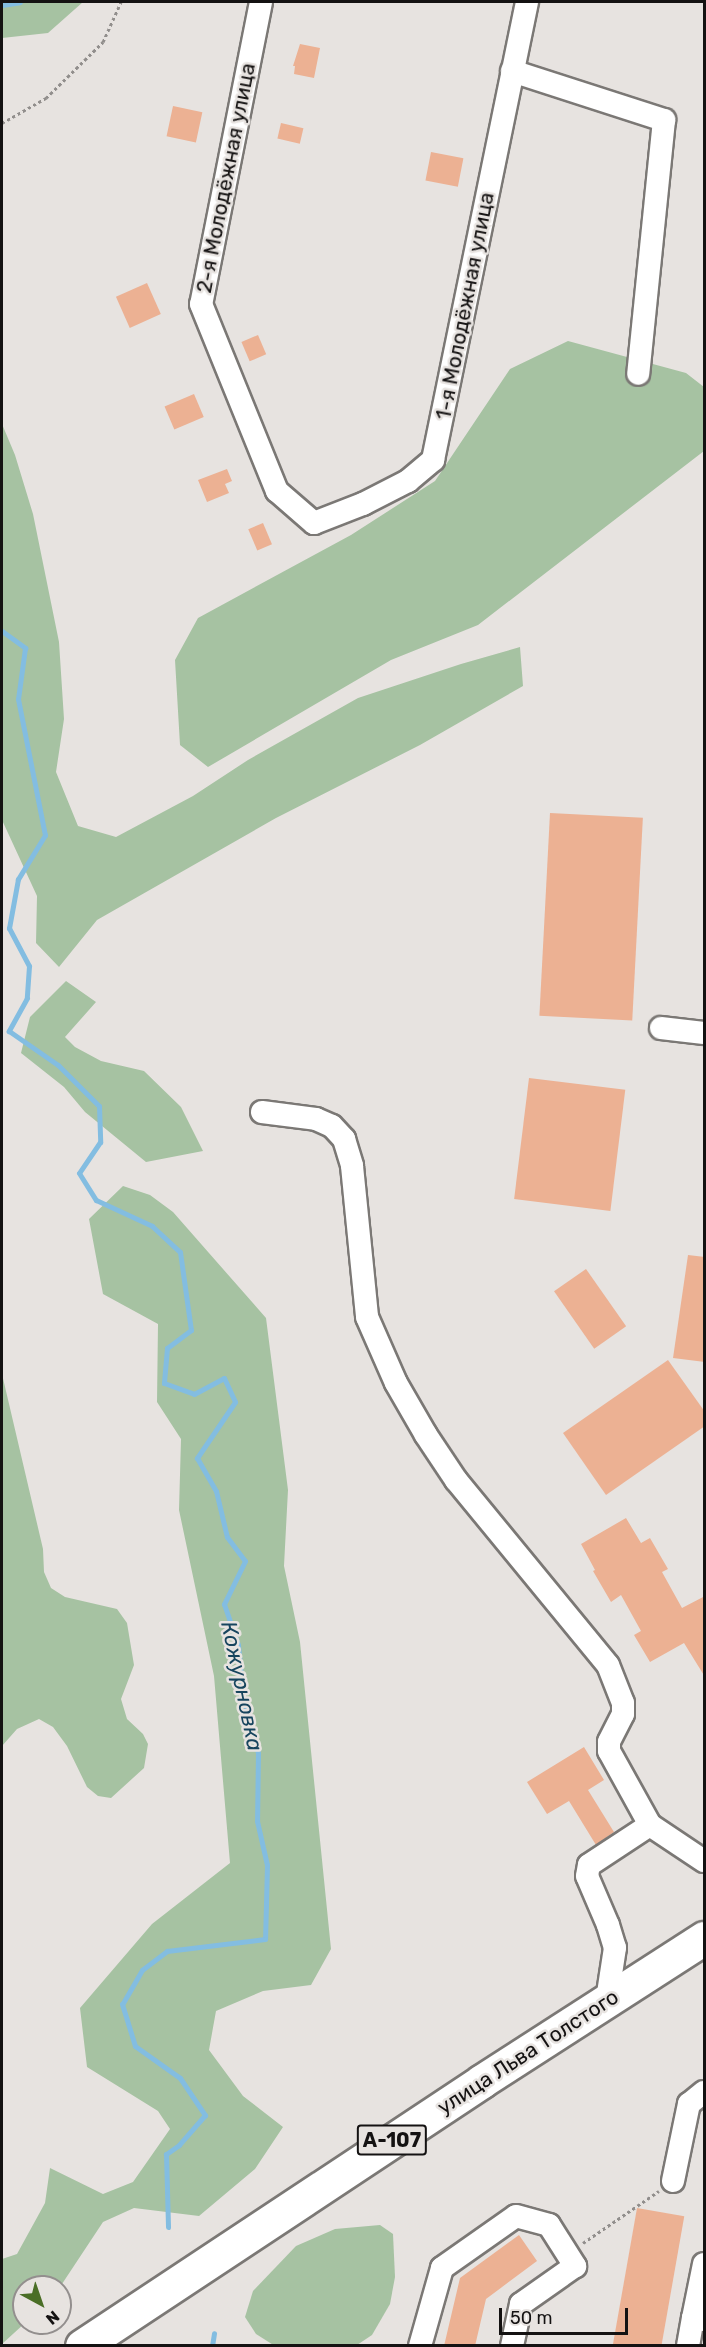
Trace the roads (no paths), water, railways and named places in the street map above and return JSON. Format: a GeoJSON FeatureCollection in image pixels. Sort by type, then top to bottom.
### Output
{"type":"FeatureCollection","features":[{"type":"Feature","properties":{"kind":"highway","name":"улица Льва Толстого"},"geometry":{"type":"LineString","coordinates":[[82,2346],[607,2000],[705,1938]]}},
{"type":"Feature","properties":{"kind":"street","name":"2-я Молодёжная улица"},"geometry":{"type":"LineString","coordinates":[[261,2],[201,304],[277,490],[314,523],[363,504]]}},
{"type":"Feature","properties":{"kind":"street","name":"1-я Молодёжная улица"},"geometry":{"type":"LineString","coordinates":[[363,504],[408,481],[433,460],[527,2]]}},
{"type":"Feature","properties":{"kind":"street"},"geometry":{"type":"LineString","coordinates":[[512,71],[664,120],[638,374]]}},
{"type":"Feature","properties":{"kind":"street"},"geometry":{"type":"LineString","coordinates":[[661,1028],[705,1033]]}},
{"type":"Feature","properties":{"kind":"street"},"geometry":{"type":"LineString","coordinates":[[262,1112],[316,1119],[332,1126],[344,1139],[352,1166],[367,1317],[396,1383],[426,1435],[456,1480],[608,1665],[623,1703],[624,1714],[609,1742],[609,1751],[650,1825],[705,1861]]}},
{"type":"Feature","properties":{"kind":"street"},"geometry":{"type":"LineString","coordinates":[[607,2000],[615,1948],[608,1925],[587,1876],[589,1865],[650,1825]]}},
{"type":"Feature","properties":{"kind":"street"},"geometry":{"type":"LineString","coordinates":[[673,2181],[689,2104],[705,2092]]}},
{"type":"Feature","properties":{"kind":"street"},"geometry":{"type":"LineString","coordinates":[[420,2346],[442,2268],[516,2216],[549,2225],[575,2266],[521,2304],[512,2346]]}},
{"type":"Feature","properties":{"kind":"street"},"geometry":{"type":"LineString","coordinates":[[688,2346],[699,2319],[705,2264]]}},
{"type":"Feature","properties":{"kind":"waterway","name":"Кожурновка"},"geometry":{"type":"LineString","coordinates":[[2,5],[20,2]]}},
{"type":"Feature","properties":{"kind":"waterway","name":"Кожурновка"},"geometry":{"type":"LineString","coordinates":[[2,631],[25,648],[18,699],[45,835],[18,879],[9,928],[29,966],[27,998],[9,1031],[58,1065],[99,1106],[100,1142],[79,1173],[96,1200],[152,1226],[180,1252],[191,1330],[167,1348],[164,1383],[194,1394],[224,1378],[235,1402],[197,1458],[216,1491],[227,1537],[245,1561],[224,1604],[238,1645],[243,1697],[258,1753],[257,1821],[267,1865],[265,1939],[167,1951],[142,1970],[122,2004],[135,2046],[180,2078],[205,2115],[179,2145],[166,2154],[168,2227]]}},
{"type":"Feature","properties":{"kind":"waterway","name":"Кожурновка"},"geometry":{"type":"LineString","coordinates":[[212,2346],[214,2333]]}}]}
